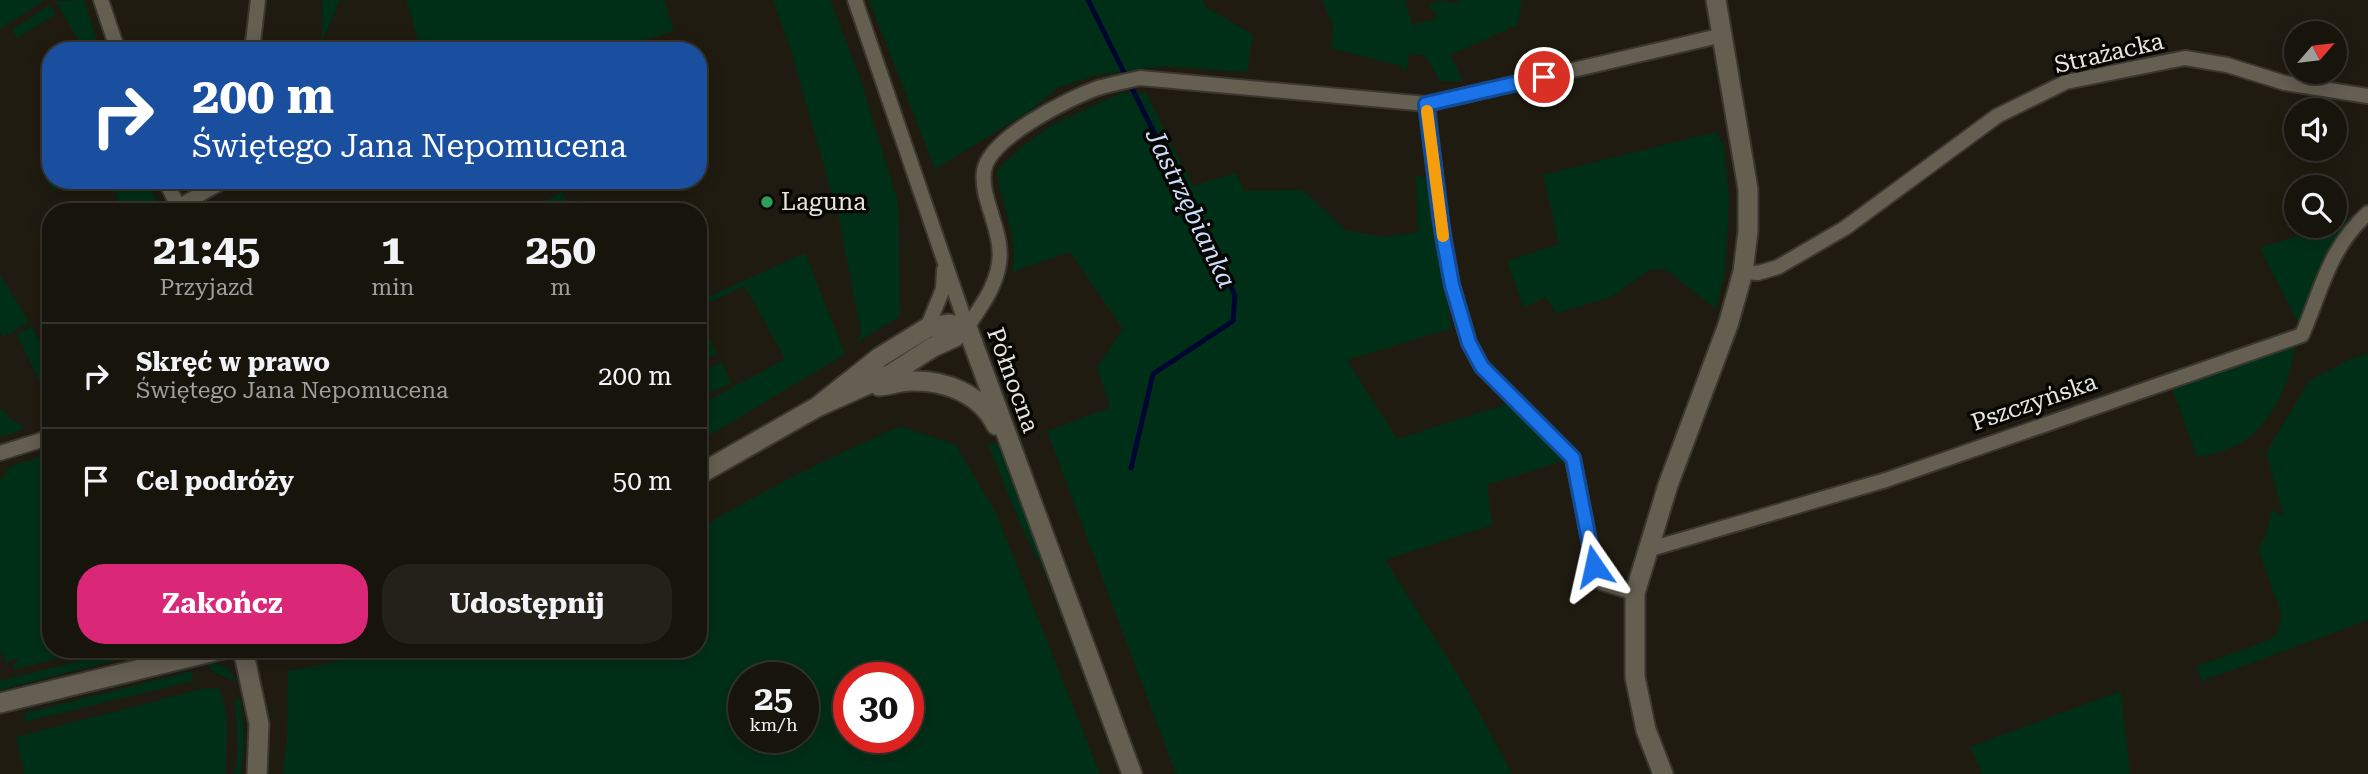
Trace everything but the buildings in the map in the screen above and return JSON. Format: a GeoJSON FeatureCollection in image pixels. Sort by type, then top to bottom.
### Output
{"type":"FeatureCollection","features":[{"type":"Feature","properties":{"kind":"street"},"geometry":{"type":"LineString","coordinates":[[101,0],[115,42]]}},
{"type":"Feature","properties":{"kind":"street"},"geometry":{"type":"LineString","coordinates":[[253,42],[258,0]]}},
{"type":"Feature","properties":{"kind":"street","name":"Północna"},"geometry":{"type":"LineString","coordinates":[[855,0],[967,327],[1132,774]]}},
{"type":"Feature","properties":{"kind":"street"},"geometry":{"type":"LineString","coordinates":[[1663,774],[1646,730],[1635,677],[1635,593],[1668,485],[1750,273],[1748,189],[1716,0]]}},
{"type":"Feature","properties":{"kind":"street"},"geometry":{"type":"LineString","coordinates":[[707,470],[817,407],[891,374],[933,347],[955,337],[967,327],[986,300],[1000,264],[999,244],[984,189],[984,170],[1003,142],[1038,117],[1071,99],[1098,88],[1133,80],[1426,104],[1723,35]]}},
{"type":"Feature","properties":{"kind":"street","name":"Strażacka"},"geometry":{"type":"LineString","coordinates":[[1750,273],[1778,267],[1845,228],[1997,116],[2066,82],[2185,58],[2227,65],[2284,83],[2368,96]]}},
{"type":"Feature","properties":{"kind":"street"},"geometry":{"type":"LineString","coordinates":[[1426,104],[1441,224],[1452,285],[1469,343],[1482,367],[1573,458],[1594,566],[1602,583],[1635,593]]}},
{"type":"Feature","properties":{"kind":"street"},"geometry":{"type":"LineString","coordinates":[[189,203],[211,189]]}},
{"type":"Feature","properties":{"kind":"street","name":"Pszczyńska"},"geometry":{"type":"LineString","coordinates":[[1647,550],[1886,480],[2301,335],[2339,245],[2352,228],[2368,214]]}},
{"type":"Feature","properties":{"kind":"street"},"geometry":{"type":"LineString","coordinates":[[927,328],[943,289],[944,258]]}},
{"type":"Feature","properties":{"kind":"street"},"geometry":{"type":"LineString","coordinates":[[817,407],[880,357],[927,328],[948,324],[967,327]]}},
{"type":"Feature","properties":{"kind":"street"},"geometry":{"type":"LineString","coordinates":[[857,389],[911,381],[960,389],[990,412],[1014,456]]}},
{"type":"Feature","properties":{"kind":"street"},"geometry":{"type":"LineString","coordinates":[[0,453],[42,440]]}},
{"type":"Feature","properties":{"kind":"street"},"geometry":{"type":"LineString","coordinates":[[0,703],[186,658]]}},
{"type":"Feature","properties":{"kind":"street"},"geometry":{"type":"LineString","coordinates":[[245,658],[259,724],[257,774]]}},
{"type":"Feature","properties":{"kind":"green space"},"geometry":{"type":"Polygon","coordinates":[[[0,0],[45,0],[0,29],[0,0]]]}},
{"type":"Feature","properties":{"kind":"green space"},"geometry":{"type":"Polygon","coordinates":[[[84,0],[97,42],[79,42],[56,1],[84,0]]]}},
{"type":"Feature","properties":{"kind":"green space"},"geometry":{"type":"Polygon","coordinates":[[[322,0],[340,0],[322,42],[322,0]]]}},
{"type":"Feature","properties":{"kind":"green space"},"geometry":{"type":"Polygon","coordinates":[[[406,0],[664,0],[674,31],[639,42],[419,42],[406,0]]]}},
{"type":"Feature","properties":{"kind":"green space"},"geometry":{"type":"Polygon","coordinates":[[[773,0],[830,0],[862,84],[898,203],[900,316],[856,343],[861,333],[839,219],[791,50],[773,0]]]}},
{"type":"Feature","properties":{"kind":"green space"},"geometry":{"type":"Polygon","coordinates":[[[869,0],[1203,0],[1204,6],[1253,35],[1247,72],[1165,66],[1096,75],[1057,88],[1031,110],[935,169],[869,0]]]}},
{"type":"Feature","properties":{"kind":"green space"},"geometry":{"type":"Polygon","coordinates":[[[1322,0],[1405,0],[1412,25],[1438,18],[1429,5],[1436,1],[1459,3],[1458,0],[1522,0],[1517,25],[1450,55],[1463,81],[1440,81],[1425,55],[1409,54],[1406,73],[1401,66],[1331,48],[1333,26],[1322,0]]]}},
{"type":"Feature","properties":{"kind":"green space"},"geometry":{"type":"Polygon","coordinates":[[[49,5],[56,14],[17,38],[12,30],[49,5]]]}},
{"type":"Feature","properties":{"kind":"green space"},"geometry":{"type":"Polygon","coordinates":[[[1121,93],[1146,93],[1193,186],[1236,173],[1244,191],[1303,190],[1345,230],[1385,237],[1418,232],[1416,175],[1430,180],[1434,223],[1452,328],[1347,360],[1397,439],[1507,404],[1565,460],[1487,485],[1492,525],[1385,560],[1462,681],[1512,774],[1176,774],[1047,431],[1110,408],[1097,367],[1123,329],[1070,252],[1012,272],[1012,234],[997,170],[1024,145],[1052,125],[1121,93]]]}},
{"type":"Feature","properties":{"kind":"green space"},"geometry":{"type":"Polygon","coordinates":[[[1716,132],[1724,146],[1729,199],[1725,271],[1716,309],[1665,269],[1649,270],[1611,297],[1557,313],[1545,297],[1524,308],[1507,261],[1559,244],[1543,175],[1716,132]]]}},
{"type":"Feature","properties":{"kind":"green space"},"geometry":{"type":"Polygon","coordinates":[[[114,189],[151,189],[158,203],[119,203],[114,189]]]}},
{"type":"Feature","properties":{"kind":"green space"},"geometry":{"type":"Polygon","coordinates":[[[562,192],[568,203],[541,203],[562,192]]]}},
{"type":"Feature","properties":{"kind":"green space"},"geometry":{"type":"Polygon","coordinates":[[[2290,238],[2337,238],[2299,325],[2260,248],[2290,238]]]}},
{"type":"Feature","properties":{"kind":"green space"},"geometry":{"type":"Polygon","coordinates":[[[805,253],[845,354],[707,437],[707,401],[785,359],[745,286],[707,303],[707,297],[805,253]]]}},
{"type":"Feature","properties":{"kind":"green space"},"geometry":{"type":"Polygon","coordinates":[[[0,274],[29,322],[3,337],[0,331],[0,274]]]}},
{"type":"Feature","properties":{"kind":"green space"},"geometry":{"type":"Polygon","coordinates":[[[32,326],[42,348],[42,386],[17,335],[32,326]]]}},
{"type":"Feature","properties":{"kind":"green space"},"geometry":{"type":"Polygon","coordinates":[[[707,333],[717,353],[707,359],[707,333]]]}},
{"type":"Feature","properties":{"kind":"green space"},"geometry":{"type":"Polygon","coordinates":[[[2295,345],[2285,385],[2264,422],[2239,444],[2197,457],[2172,388],[2295,345]]]}},
{"type":"Feature","properties":{"kind":"green space"},"geometry":{"type":"Polygon","coordinates":[[[2368,353],[2368,620],[2202,681],[2197,666],[2276,636],[2282,616],[2258,549],[2266,535],[2272,510],[2284,517],[2266,453],[2309,381],[2368,353]]]}},
{"type":"Feature","properties":{"kind":"green space"},"geometry":{"type":"Polygon","coordinates":[[[722,362],[731,383],[707,395],[707,369],[722,362]]]}},
{"type":"Feature","properties":{"kind":"green space"},"geometry":{"type":"Polygon","coordinates":[[[3,408],[9,418],[23,426],[22,430],[0,437],[0,410],[3,408]]]}},
{"type":"Feature","properties":{"kind":"green space"},"geometry":{"type":"Polygon","coordinates":[[[900,426],[956,445],[996,513],[1100,774],[283,774],[287,739],[288,671],[356,658],[707,658],[707,525],[772,488],[900,426]]]}},
{"type":"Feature","properties":{"kind":"green space"},"geometry":{"type":"Polygon","coordinates":[[[999,442],[1124,774],[1120,774],[1045,573],[1022,528],[988,445],[999,442]]]}},
{"type":"Feature","properties":{"kind":"green space"},"geometry":{"type":"Polygon","coordinates":[[[42,456],[42,658],[60,658],[15,669],[13,667],[19,658],[10,660],[7,665],[0,650],[0,481],[9,467],[42,456]]]}},
{"type":"Feature","properties":{"kind":"green space"},"geometry":{"type":"Polygon","coordinates":[[[91,658],[125,658],[0,690],[0,681],[91,658]]]}},
{"type":"Feature","properties":{"kind":"green space"},"geometry":{"type":"Polygon","coordinates":[[[214,663],[229,669],[237,682],[211,671],[208,664],[214,663]]]}},
{"type":"Feature","properties":{"kind":"green space"},"geometry":{"type":"Polygon","coordinates":[[[192,671],[193,681],[24,722],[25,713],[192,671]]]}},
{"type":"Feature","properties":{"kind":"green space"},"geometry":{"type":"Polygon","coordinates":[[[206,688],[219,689],[223,701],[227,722],[226,774],[24,774],[16,737],[206,688]]]}},
{"type":"Feature","properties":{"kind":"green space"},"geometry":{"type":"Polygon","coordinates":[[[2121,691],[2130,774],[1982,774],[1970,747],[2121,691]]]}},
{"type":"Feature","properties":{"kind":"green space"},"geometry":{"type":"Polygon","coordinates":[[[235,699],[241,699],[244,741],[241,774],[234,774],[238,749],[235,699]]]}},
{"type":"Feature","properties":{"kind":"waterway","name":"Jastrzębianka"},"geometry":{"type":"LineString","coordinates":[[1088,0],[1235,295],[1233,321],[1153,374],[1131,468]]}},
{"type":"Feature","properties":{"kind":"slow traffic"},"geometry":{"type":"LineString","coordinates":[[1427,111],[1443,236]]}},
{"type":"Feature","properties":{"kind":"place","name":"Laguna"},"geometry":{"type":"Point","coordinates":[767,202]}},
{"type":"Feature","properties":{"kind":"route"},"geometry":{"type":"LineString","coordinates":[[1544,77],[1426,104],[1443,236],[1452,285],[1469,343],[1482,367],[1498,385],[1573,458],[1594,566]]}}]}
